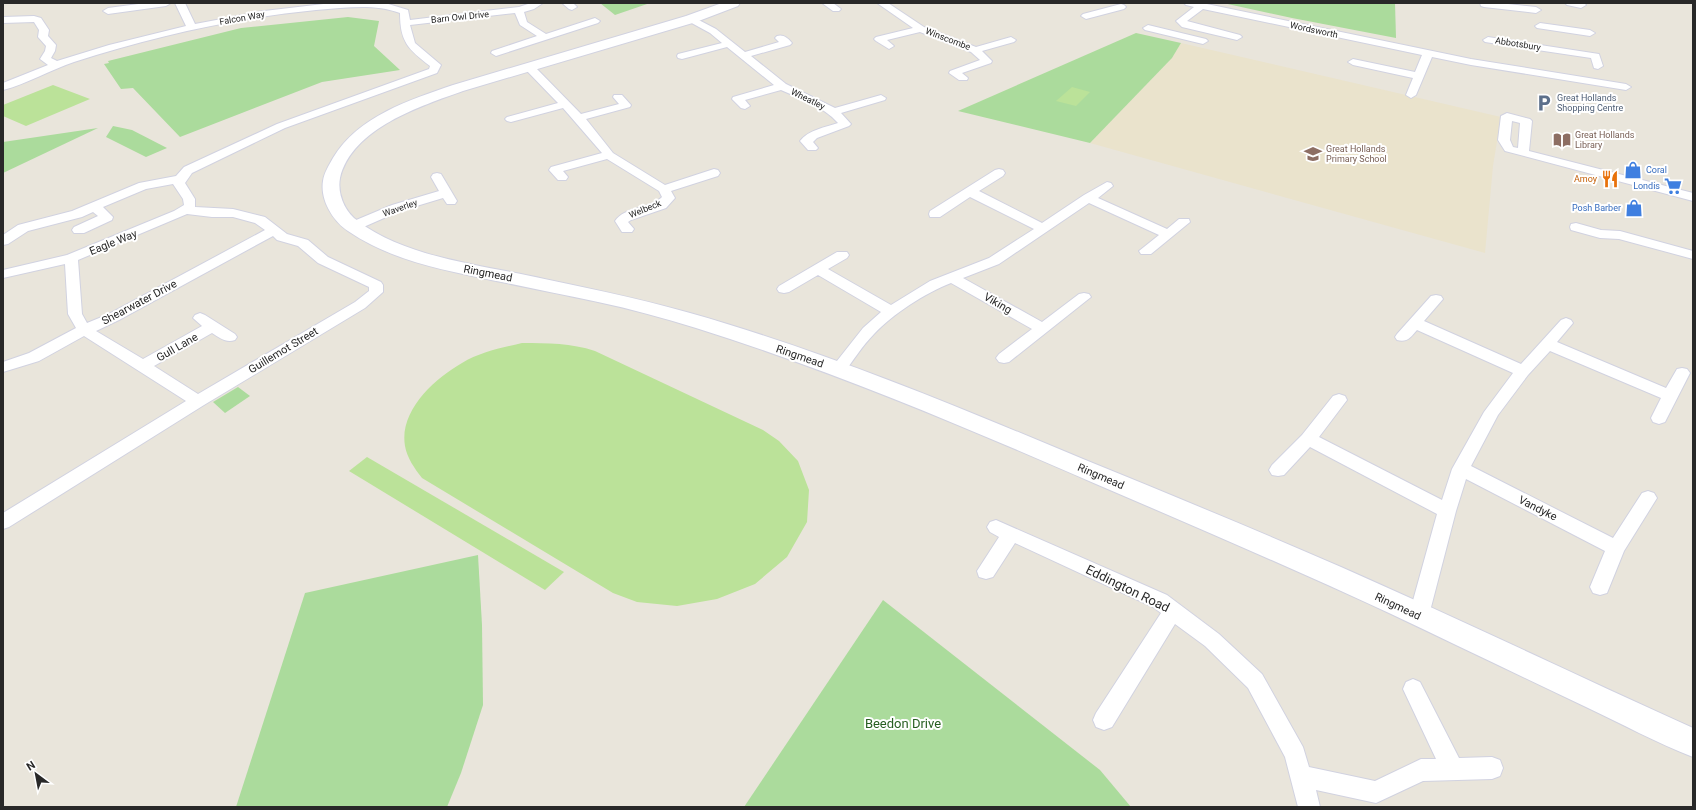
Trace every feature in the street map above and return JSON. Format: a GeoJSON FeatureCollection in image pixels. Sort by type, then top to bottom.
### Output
{"type":"FeatureCollection","features":[{"type":"Feature","properties":{"kind":"street"},"geometry":{"type":"LineString","coordinates":[[108,11],[166,3]]}},
{"type":"Feature","properties":{"kind":"street"},"geometry":{"type":"LineString","coordinates":[[180,3],[192,28]]}},
{"type":"Feature","properties":{"kind":"street","name":"Barn Owl Drive"},"geometry":{"type":"LineString","coordinates":[[404,23],[519,10],[531,7],[538,3]]}},
{"type":"Feature","properties":{"kind":"street","name":"Ringmead"},"geometry":{"type":"LineString","coordinates":[[734,3],[691,19],[530,68],[458,88],[404,109],[386,118],[357,138],[338,160],[331,178],[333,201],[341,214],[354,226],[394,247],[454,266],[657,310],[746,337],[952,413],[1240,535],[1419,615],[1693,743]]}},
{"type":"Feature","properties":{"kind":"street"},"geometry":{"type":"LineString","coordinates":[[828,3],[836,9]]}},
{"type":"Feature","properties":{"kind":"street","name":"Winscombe"},"geometry":{"type":"LineString","coordinates":[[882,3],[921,29],[975,50],[988,61],[954,72],[963,78]]}},
{"type":"Feature","properties":{"kind":"street","name":"Wordsworth"},"geometry":{"type":"LineString","coordinates":[[1189,3],[1428,53],[1626,87]]}},
{"type":"Feature","properties":{"kind":"street"},"geometry":{"type":"LineString","coordinates":[[1570,3],[1581,5]]}},
{"type":"Feature","properties":{"kind":"street","name":"Falcon Way"},"geometry":{"type":"LineString","coordinates":[[3,87],[56,65],[115,46],[192,28],[302,6],[380,4],[392,6],[405,12],[404,23],[406,35],[416,50],[436,65],[433,71],[281,126],[188,170],[180,179]]}},
{"type":"Feature","properties":{"kind":"street","name":"Abbotsbury"},"geometry":{"type":"LineString","coordinates":[[1484,4],[1535,7],[1548,49]]}},
{"type":"Feature","properties":{"kind":"street"},"geometry":{"type":"LineString","coordinates":[[1086,16],[1120,6]]}},
{"type":"Feature","properties":{"kind":"street"},"geometry":{"type":"LineString","coordinates":[[1185,25],[1181,21],[1201,6]]}},
{"type":"Feature","properties":{"kind":"street"},"geometry":{"type":"LineString","coordinates":[[519,10],[523,23],[545,37]]}},
{"type":"Feature","properties":{"kind":"street","name":"Wheatley"},"geometry":{"type":"LineString","coordinates":[[691,19],[713,31],[782,86],[834,112],[845,124],[813,136],[806,142],[812,148]]}},
{"type":"Feature","properties":{"kind":"street"},"geometry":{"type":"LineString","coordinates":[[3,20],[38,20],[44,30],[43,37],[51,45],[50,51],[45,59],[56,65]]}},
{"type":"Feature","properties":{"kind":"street"},"geometry":{"type":"LineString","coordinates":[[496,52],[595,21]]}},
{"type":"Feature","properties":{"kind":"street"},"geometry":{"type":"LineString","coordinates":[[1168,33],[1170,30],[1185,25],[1237,37]]}},
{"type":"Feature","properties":{"kind":"street","name":"Abbotsbury"},"geometry":{"type":"LineString","coordinates":[[1540,26],[1590,34]]}},
{"type":"Feature","properties":{"kind":"street"},"geometry":{"type":"LineString","coordinates":[[1148,28],[1210,42]]}},
{"type":"Feature","properties":{"kind":"street","name":"Winscombe"},"geometry":{"type":"LineString","coordinates":[[889,46],[879,39],[921,29]]}},
{"type":"Feature","properties":{"kind":"street","name":"Winscombe"},"geometry":{"type":"LineString","coordinates":[[975,50],[1015,42],[1000,33]]}},
{"type":"Feature","properties":{"kind":"street","name":"Abbotsbury"},"geometry":{"type":"LineString","coordinates":[[1490,50],[1488,35],[1548,49],[1595,56],[1598,66]]}},
{"type":"Feature","properties":{"kind":"street"},"geometry":{"type":"LineString","coordinates":[[745,55],[787,43],[780,38]]}},
{"type":"Feature","properties":{"kind":"street"},"geometry":{"type":"LineString","coordinates":[[682,56],[728,44]]}},
{"type":"Feature","properties":{"kind":"street"},"geometry":{"type":"LineString","coordinates":[[1411,95],[1428,53]]}},
{"type":"Feature","properties":{"kind":"street"},"geometry":{"type":"LineString","coordinates":[[1353,62],[1419,76]]}},
{"type":"Feature","properties":{"kind":"street","name":"Welbeck"},"geometry":{"type":"LineString","coordinates":[[530,68],[579,118],[609,155],[664,189],[669,198],[662,205],[626,217],[621,221],[627,229]]}},
{"type":"Feature","properties":{"kind":"street","name":"Wheatley"},"geometry":{"type":"LineString","coordinates":[[746,106],[737,99],[782,86]]}},
{"type":"Feature","properties":{"kind":"street","name":"Wheatley"},"geometry":{"type":"LineString","coordinates":[[834,112],[884,100],[869,88]]}},
{"type":"Feature","properties":{"kind":"street"},"geometry":{"type":"LineString","coordinates":[[579,118],[626,105],[618,97]]}},
{"type":"Feature","properties":{"kind":"street"},"geometry":{"type":"LineString","coordinates":[[511,119],[565,104]]}},
{"type":"Feature","properties":{"kind":"street"},"geometry":{"type":"LineString","coordinates":[[1523,153],[1693,197]]}},
{"type":"Feature","properties":{"kind":"street"},"geometry":{"type":"LineString","coordinates":[[562,178],[555,170],[609,155]]}},
{"type":"Feature","properties":{"kind":"street","name":"Welbeck"},"geometry":{"type":"LineString","coordinates":[[664,189],[716,175],[704,163]]}},
{"type":"Feature","properties":{"kind":"street"},"geometry":{"type":"LineString","coordinates":[[936,214],[999,173]]}},
{"type":"Feature","properties":{"kind":"street","name":"Waverley"},"geometry":{"type":"LineString","coordinates":[[354,226],[396,208],[449,197],[437,177]]}},
{"type":"Feature","properties":{"kind":"street"},"geometry":{"type":"LineString","coordinates":[[3,241],[24,228],[77,214],[143,186],[180,179],[180,183],[189,199],[190,206],[184,210]]}},
{"type":"Feature","properties":{"kind":"street"},"geometry":{"type":"LineString","coordinates":[[838,370],[868,331],[891,311],[935,284],[994,261],[1107,186]]}},
{"type":"Feature","properties":{"kind":"street"},"geometry":{"type":"LineString","coordinates":[[970,192],[1042,228]]}},
{"type":"Feature","properties":{"kind":"street"},"geometry":{"type":"LineString","coordinates":[[1088,198],[1167,234]]}},
{"type":"Feature","properties":{"kind":"street"},"geometry":{"type":"LineString","coordinates":[[79,230],[107,217],[94,206]]}},
{"type":"Feature","properties":{"kind":"street","name":"Guillemot Street"},"geometry":{"type":"LineString","coordinates":[[3,522],[198,401],[360,305],[376,292],[376,285],[323,260],[303,243],[282,237],[264,222],[241,214],[184,210]]}},
{"type":"Feature","properties":{"kind":"street","name":"Eagle Way"},"geometry":{"type":"LineString","coordinates":[[3,274],[71,258],[168,220],[184,210]]}},
{"type":"Feature","properties":{"kind":"street"},"geometry":{"type":"LineString","coordinates":[[1146,252],[1184,222]]}},
{"type":"Feature","properties":{"kind":"street"},"geometry":{"type":"LineString","coordinates":[[1576,227],[1600,234],[1620,235],[1693,255]]}},
{"type":"Feature","properties":{"kind":"street","name":"Shearwater Drive"},"geometry":{"type":"LineString","coordinates":[[3,367],[34,357],[84,330],[114,317],[273,231]]}},
{"type":"Feature","properties":{"kind":"street"},"geometry":{"type":"LineString","coordinates":[[784,288],[842,255]]}},
{"type":"Feature","properties":{"kind":"street"},"geometry":{"type":"LineString","coordinates":[[71,258],[75,314],[84,330]]}},
{"type":"Feature","properties":{"kind":"street"},"geometry":{"type":"LineString","coordinates":[[818,269],[891,311]]}},
{"type":"Feature","properties":{"kind":"street","name":"Viking"},"geometry":{"type":"LineString","coordinates":[[953,278],[1042,328]]}},
{"type":"Feature","properties":{"kind":"street"},"geometry":{"type":"LineString","coordinates":[[1004,358],[1084,297]]}},
{"type":"Feature","properties":{"kind":"street"},"geometry":{"type":"LineString","coordinates":[[1402,337],[1436,299]]}},
{"type":"Feature","properties":{"kind":"street"},"geometry":{"type":"LineString","coordinates":[[1415,322],[1523,371]]}},
{"type":"Feature","properties":{"kind":"street","name":"Gull Lane"},"geometry":{"type":"LineString","coordinates":[[143,366],[206,323],[230,337]]}},
{"type":"Feature","properties":{"kind":"street"},"geometry":{"type":"LineString","coordinates":[[1419,615],[1447,511],[1461,469],[1492,412],[1523,371],[1566,323]]}},
{"type":"Feature","properties":{"kind":"street","name":"Gull Lane"},"geometry":{"type":"LineString","coordinates":[[84,330],[198,401]]}},
{"type":"Feature","properties":{"kind":"street"},"geometry":{"type":"LineString","coordinates":[[1548,344],[1670,396]]}},
{"type":"Feature","properties":{"kind":"street"},"geometry":{"type":"LineString","coordinates":[[1659,418],[1682,373]]}},
{"type":"Feature","properties":{"kind":"street"},"geometry":{"type":"LineString","coordinates":[[1278,470],[1308,439],[1339,400]]}},
{"type":"Feature","properties":{"kind":"street"},"geometry":{"type":"LineString","coordinates":[[1308,439],[1447,511]]}},
{"type":"Feature","properties":{"kind":"street","name":"Vandyke"},"geometry":{"type":"LineString","coordinates":[[1461,469],[1616,548]]}},
{"type":"Feature","properties":{"kind":"street"},"geometry":{"type":"LineString","coordinates":[[1600,587],[1616,548],[1648,498]]}},
{"type":"Feature","properties":{"kind":"street","name":"Eddington Road"},"geometry":{"type":"LineString","coordinates":[[986,571],[1003,531],[1160,601],[1173,610],[1212,640],[1255,681],[1295,754],[1309,807]]}},
{"type":"Feature","properties":{"kind":"street"},"geometry":{"type":"LineString","coordinates":[[1104,720],[1173,610]]}},
{"type":"Feature","properties":{"kind":"street"},"geometry":{"type":"LineString","coordinates":[[1413,689],[1452,769]]}},
{"type":"Feature","properties":{"kind":"street"},"geometry":{"type":"LineString","coordinates":[[1301,776],[1376,792],[1421,770],[1492,768]]}},
{"type":"Feature","properties":{"kind":"shaded area","name":"Great Hollands Primary School"},"geometry":{"type":"Polygon","coordinates":[[[1181,43],[1501,117],[1493,166],[1485,253],[1090,143],[1172,58],[1181,43]]]}},
{"type":"Feature","properties":{"kind":"green space"},"geometry":{"type":"Polygon","coordinates":[[[600,3],[650,3],[615,15],[600,3]]]}},
{"type":"Feature","properties":{"kind":"green space"},"geometry":{"type":"Polygon","coordinates":[[[1223,3],[1395,3],[1396,38],[1292,18],[1223,3]]]}},
{"type":"Feature","properties":{"kind":"green space"},"geometry":{"type":"Polygon","coordinates":[[[348,17],[379,21],[374,46],[400,70],[322,82],[180,137],[133,88],[121,89],[104,64],[109,63],[108,61],[241,28],[348,17]]]}},
{"type":"Feature","properties":{"kind":"green space"},"geometry":{"type":"Polygon","coordinates":[[[1136,33],[1181,43],[1172,58],[1090,143],[958,111],[1136,33]]]}},
{"type":"Feature","properties":{"kind":"green space"},"geometry":{"type":"Polygon","coordinates":[[[53,85],[90,99],[26,126],[3,116],[3,105],[53,85]]]}},
{"type":"Feature","properties":{"kind":"green space"},"geometry":{"type":"Polygon","coordinates":[[[1072,87],[1090,92],[1076,106],[1056,101],[1072,87]]]}},
{"type":"Feature","properties":{"kind":"green space"},"geometry":{"type":"Polygon","coordinates":[[[113,126],[132,130],[167,148],[146,157],[106,137],[113,126]]]}},
{"type":"Feature","properties":{"kind":"green space"},"geometry":{"type":"Polygon","coordinates":[[[98,128],[3,173],[3,142],[98,128]]]}},
{"type":"Feature","properties":{"kind":"green space"},"geometry":{"type":"Polygon","coordinates":[[[522,343],[550,343],[586,348],[595,351],[763,430],[779,441],[798,461],[809,490],[807,522],[787,557],[755,584],[717,599],[677,606],[637,602],[613,593],[422,478],[409,459],[405,446],[407,421],[421,397],[440,378],[469,359],[491,351],[522,343]]]}},
{"type":"Feature","properties":{"kind":"green space"},"geometry":{"type":"Polygon","coordinates":[[[238,387],[250,396],[225,413],[213,402],[238,387]]]}},
{"type":"Feature","properties":{"kind":"green space"},"geometry":{"type":"Polygon","coordinates":[[[367,457],[564,572],[545,590],[349,471],[367,457]]]}},
{"type":"Feature","properties":{"kind":"green space"},"geometry":{"type":"Polygon","coordinates":[[[478,555],[482,625],[483,705],[461,773],[447,807],[236,807],[305,593],[478,555]]]}},
{"type":"Feature","properties":{"kind":"green space","name":"Beedon Drive"},"geometry":{"type":"Polygon","coordinates":[[[883,600],[1100,770],[1131,807],[744,807],[883,600]]]}},
{"type":"Feature","properties":{"kind":"place","name":"Great Hollands Shopping Centre"},"geometry":{"type":"Point","coordinates":[1544,103]}},
{"type":"Feature","properties":{"kind":"place","name":"Great Hollands Library"},"geometry":{"type":"Point","coordinates":[1562,140]}},
{"type":"Feature","properties":{"kind":"place","name":"Great Hollands Primary School"},"geometry":{"type":"Point","coordinates":[1313,154]}},
{"type":"Feature","properties":{"kind":"place","name":"Coral"},"geometry":{"type":"Point","coordinates":[1633,170]}},
{"type":"Feature","properties":{"kind":"place","name":"Amoy"},"geometry":{"type":"Point","coordinates":[1610,179]}},
{"type":"Feature","properties":{"kind":"place","name":"Londis"},"geometry":{"type":"Point","coordinates":[1673,186]}},
{"type":"Feature","properties":{"kind":"place","name":"Posh Barber"},"geometry":{"type":"Point","coordinates":[1634,208]}}]}
